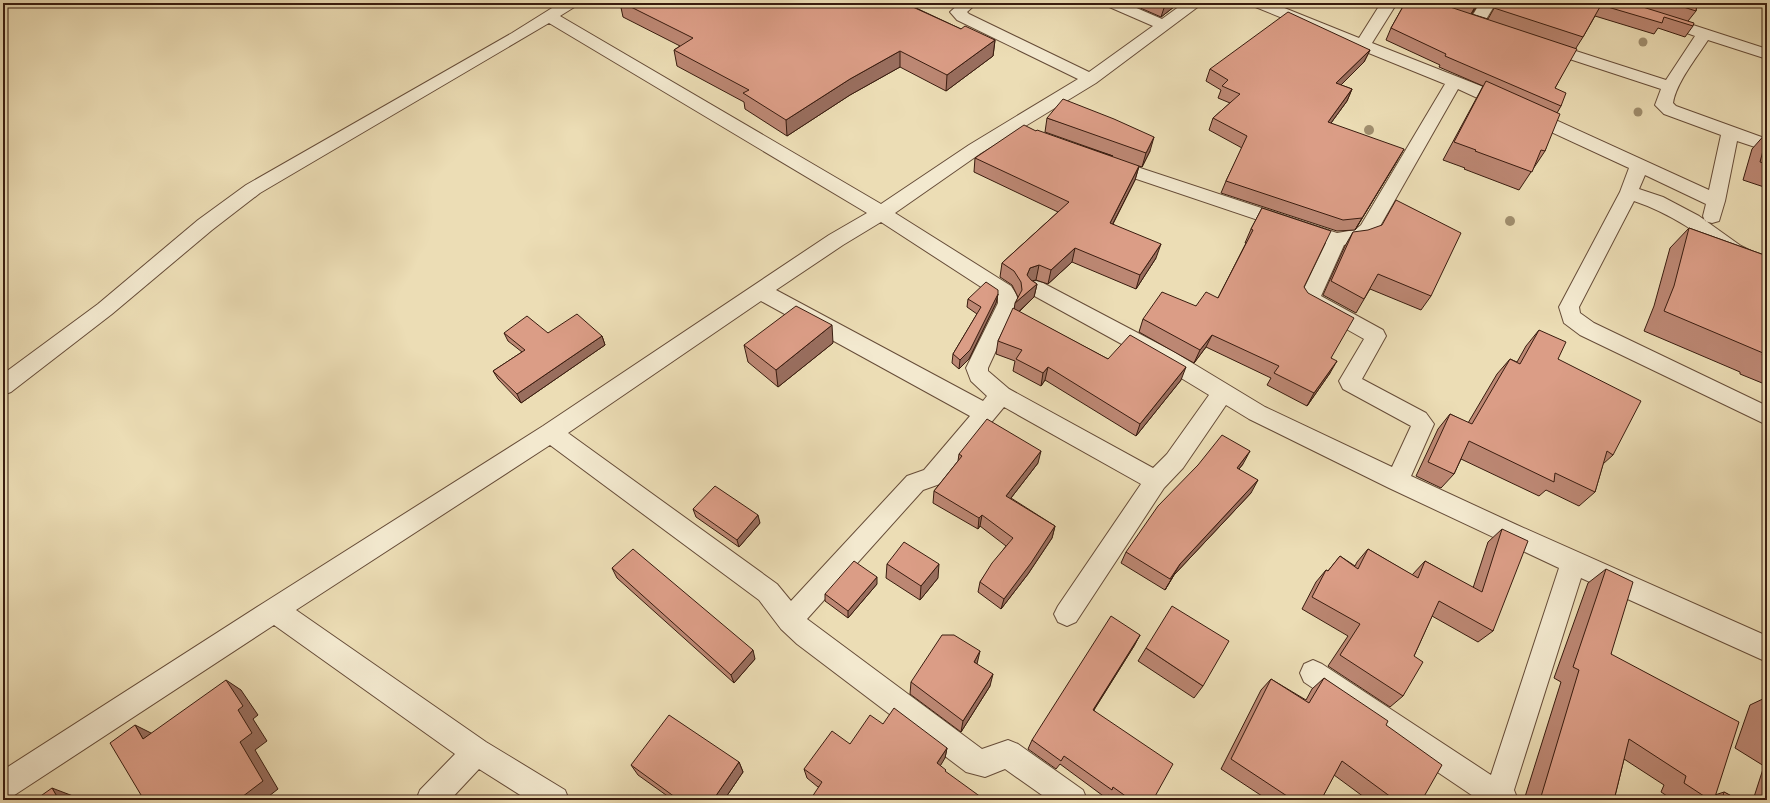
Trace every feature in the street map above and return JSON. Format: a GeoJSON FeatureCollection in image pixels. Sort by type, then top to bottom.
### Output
{"type":"FeatureCollection","features":[{"type":"Feature","properties":{"kind":"street"},"geometry":{"type":"LineString","coordinates":[[3,386],[105,309],[218,215],[253,189],[550,17],[571,3]]}},
{"type":"Feature","properties":{"kind":"street"},"geometry":{"type":"LineString","coordinates":[[968,3],[958,12],[963,17],[1090,78]]}},
{"type":"Feature","properties":{"kind":"street"},"geometry":{"type":"LineString","coordinates":[[1112,3],[1164,25]]}},
{"type":"Feature","properties":{"kind":"street"},"geometry":{"type":"LineString","coordinates":[[3,786],[274,610],[551,433],[836,240],[881,213],[975,149],[1090,78],[1194,3]]}},
{"type":"Feature","properties":{"kind":"street"},"geometry":{"type":"LineString","coordinates":[[1258,3],[1454,82],[1572,134],[1639,167],[1716,202]]}},
{"type":"Feature","properties":{"kind":"street"},"geometry":{"type":"LineString","coordinates":[[1363,46],[1389,3]]}},
{"type":"Feature","properties":{"kind":"street"},"geometry":{"type":"LineString","coordinates":[[1476,23],[1488,3]]}},
{"type":"Feature","properties":{"kind":"street"},"geometry":{"type":"LineString","coordinates":[[550,17],[881,213],[1004,291],[1008,297],[1008,303],[977,368],[979,375],[1000,395],[1156,481]]}},
{"type":"Feature","properties":{"kind":"street"},"geometry":{"type":"LineString","coordinates":[[1676,25],[1767,54]]}},
{"type":"Feature","properties":{"kind":"street"},"geometry":{"type":"LineString","coordinates":[[1704,34],[1671,87],[1664,102],[1667,108],[1730,133],[1767,145]]}},
{"type":"Feature","properties":{"kind":"street"},"geometry":{"type":"LineString","coordinates":[[1530,41],[1671,87]]}},
{"type":"Feature","properties":{"kind":"street"},"geometry":{"type":"LineString","coordinates":[[1091,158],[1336,240],[1360,236],[1366,233],[1454,82]]}},
{"type":"Feature","properties":{"kind":"street"},"geometry":{"type":"LineString","coordinates":[[1011,127],[1033,136]]}},
{"type":"Feature","properties":{"kind":"street"},"geometry":{"type":"LineString","coordinates":[[1707,231],[1716,202],[1730,133]]}},
{"type":"Feature","properties":{"kind":"street"},"geometry":{"type":"LineString","coordinates":[[1639,167],[1629,192],[1569,307],[1571,317],[1587,329],[1767,416]]}},
{"type":"Feature","properties":{"kind":"street"},"geometry":{"type":"LineString","coordinates":[[1629,192],[1674,211],[1707,231],[1734,251],[1767,268]]}},
{"type":"Feature","properties":{"kind":"street"},"geometry":{"type":"LineString","coordinates":[[1336,240],[1309,299],[1376,336],[1350,381],[1351,383],[1418,419],[1423,424],[1397,481]]}},
{"type":"Feature","properties":{"kind":"street"},"geometry":{"type":"LineString","coordinates":[[1036,288],[1166,358],[1257,413],[1397,481],[1574,563],[1767,649]]}},
{"type":"Feature","properties":{"kind":"street"},"geometry":{"type":"LineString","coordinates":[[760,291],[985,414]]}},
{"type":"Feature","properties":{"kind":"street"},"geometry":{"type":"LineString","coordinates":[[1067,614],[1156,481],[1175,461],[1223,392]]}},
{"type":"Feature","properties":{"kind":"street"},"geometry":{"type":"LineString","coordinates":[[790,620],[915,483],[932,477],[1000,395]]}},
{"type":"Feature","properties":{"kind":"street"},"geometry":{"type":"LineString","coordinates":[[551,433],[768,592],[790,620],[806,635],[976,762],[981,764],[987,763],[1008,754],[1073,800]]}},
{"type":"Feature","properties":{"kind":"street"},"geometry":{"type":"LineString","coordinates":[[1313,673],[1501,798],[1574,563]]}},
{"type":"Feature","properties":{"kind":"street"},"geometry":{"type":"LineString","coordinates":[[274,610],[476,752],[555,800]]}},
{"type":"Feature","properties":{"kind":"street"},"geometry":{"type":"LineString","coordinates":[[430,800],[476,752]]}},
{"type":"Feature","properties":{"kind":"building"},"geometry":{"type":"Polygon","coordinates":[[[623,3],[904,3],[961,29],[965,26],[995,40],[947,75],[900,51],[850,79],[786,120],[743,93],[749,90],[674,50],[693,38],[623,3]]]}},
{"type":"Feature","properties":{"kind":"building"},"geometry":{"type":"Polygon","coordinates":[[[1153,3],[1170,3],[1164,8],[1153,3]]]}},
{"type":"Feature","properties":{"kind":"building"},"geometry":{"type":"Polygon","coordinates":[[[1405,3],[1438,3],[1577,49],[1555,88],[1566,93],[1561,106],[1445,56],[1446,54],[1391,28],[1405,3]]]}},
{"type":"Feature","properties":{"kind":"building"},"geometry":{"type":"Polygon","coordinates":[[[1497,3],[1630,3],[1694,23],[1693,26],[1664,17],[1662,23],[1601,5],[1583,37],[1494,8],[1497,3]]]}},
{"type":"Feature","properties":{"kind":"building"},"geometry":{"type":"Polygon","coordinates":[[[1671,3],[1697,3],[1696,11],[1671,3]]]}},
{"type":"Feature","properties":{"kind":"building"},"geometry":{"type":"Polygon","coordinates":[[[1288,12],[1370,50],[1336,83],[1352,89],[1328,122],[1404,149],[1362,218],[1343,220],[1226,181],[1247,136],[1213,118],[1240,94],[1222,86],[1228,80],[1210,69],[1288,12]]]}},
{"type":"Feature","properties":{"kind":"building"},"geometry":{"type":"Polygon","coordinates":[[[1486,81],[1560,114],[1545,151],[1541,150],[1532,172],[1454,142],[1486,81]]]}},
{"type":"Feature","properties":{"kind":"building"},"geometry":{"type":"Polygon","coordinates":[[[1063,99],[1154,137],[1146,153],[1047,118],[1063,99]]]}},
{"type":"Feature","properties":{"kind":"building"},"geometry":{"type":"Polygon","coordinates":[[[1024,125],[1036,131],[1037,130],[1139,166],[1110,223],[1161,244],[1140,275],[1075,248],[1051,270],[1039,265],[1030,268],[1027,275],[1037,284],[1015,303],[1022,290],[1021,282],[1014,271],[1002,263],[1069,202],[975,158],[1024,125]]]}},
{"type":"Feature","properties":{"kind":"building"},"geometry":{"type":"Polygon","coordinates":[[[1767,136],[1767,164],[1760,162],[1767,136]]]}},
{"type":"Feature","properties":{"kind":"building"},"geometry":{"type":"Polygon","coordinates":[[[1396,200],[1461,233],[1431,296],[1378,274],[1364,299],[1331,281],[1353,232],[1368,230],[1382,225],[1396,200]]]}},
{"type":"Feature","properties":{"kind":"building"},"geometry":{"type":"Polygon","coordinates":[[[1262,208],[1331,231],[1304,287],[1308,293],[1354,318],[1331,358],[1337,361],[1314,393],[1274,373],[1279,366],[1212,335],[1200,350],[1143,319],[1162,292],[1196,306],[1206,292],[1218,298],[1253,230],[1251,229],[1262,208]]]}},
{"type":"Feature","properties":{"kind":"building"},"geometry":{"type":"Polygon","coordinates":[[[1689,228],[1767,256],[1767,356],[1664,311],[1674,286],[1689,228]]]}},
{"type":"Feature","properties":{"kind":"building"},"geometry":{"type":"Polygon","coordinates":[[[986,282],[998,290],[998,294],[970,350],[960,360],[953,354],[981,307],[968,299],[986,282]]]}},
{"type":"Feature","properties":{"kind":"building"},"geometry":{"type":"Polygon","coordinates":[[[796,306],[832,325],[776,370],[744,345],[796,306]]]}},
{"type":"Feature","properties":{"kind":"building"},"geometry":{"type":"Polygon","coordinates":[[[1013,308],[1108,359],[1130,335],[1186,367],[1140,424],[1048,367],[1043,373],[1016,359],[1022,350],[998,341],[1013,308]]]}},
{"type":"Feature","properties":{"kind":"building"},"geometry":{"type":"Polygon","coordinates":[[[577,314],[602,336],[517,394],[493,371],[525,350],[504,333],[527,316],[548,333],[577,314]]]}},
{"type":"Feature","properties":{"kind":"building"},"geometry":{"type":"Polygon","coordinates":[[[1539,330],[1566,342],[1558,359],[1641,401],[1613,455],[1607,451],[1595,492],[1555,473],[1554,482],[1469,441],[1454,474],[1428,462],[1450,414],[1472,424],[1510,359],[1520,364],[1539,330]]]}},
{"type":"Feature","properties":{"kind":"building"},"geometry":{"type":"Polygon","coordinates":[[[987,419],[1041,451],[1006,496],[1055,526],[1031,563],[1004,599],[980,582],[992,563],[1013,538],[982,515],[979,518],[934,491],[962,456],[959,454],[987,419]]]}},
{"type":"Feature","properties":{"kind":"building"},"geometry":{"type":"Polygon","coordinates":[[[1222,435],[1250,451],[1237,468],[1258,480],[1180,564],[1170,579],[1126,552],[1158,506],[1198,465],[1222,435]]]}},
{"type":"Feature","properties":{"kind":"building"},"geometry":{"type":"Polygon","coordinates":[[[715,486],[758,515],[737,540],[693,509],[715,486]]]}},
{"type":"Feature","properties":{"kind":"building"},"geometry":{"type":"Polygon","coordinates":[[[1502,529],[1528,541],[1493,631],[1439,601],[1414,656],[1423,662],[1403,696],[1340,655],[1360,624],[1312,597],[1326,570],[1328,571],[1340,556],[1358,569],[1368,549],[1418,578],[1425,561],[1482,592],[1502,529]]]}},
{"type":"Feature","properties":{"kind":"building"},"geometry":{"type":"Polygon","coordinates":[[[904,542],[939,564],[921,586],[887,564],[904,542]]]}},
{"type":"Feature","properties":{"kind":"building"},"geometry":{"type":"Polygon","coordinates":[[[633,549],[753,650],[731,675],[612,568],[633,549]]]}},
{"type":"Feature","properties":{"kind":"building"},"geometry":{"type":"Polygon","coordinates":[[[854,561],[877,577],[848,611],[825,594],[854,561]]]}},
{"type":"Feature","properties":{"kind":"building"},"geometry":{"type":"Polygon","coordinates":[[[1606,569],[1633,582],[1611,654],[1739,722],[1714,800],[1710,800],[1684,783],[1686,776],[1629,739],[1614,800],[1540,800],[1579,670],[1573,667],[1606,569]]]}},
{"type":"Feature","properties":{"kind":"building"},"geometry":{"type":"Polygon","coordinates":[[[1172,606],[1229,641],[1203,686],[1146,648],[1172,606]]]}},
{"type":"Feature","properties":{"kind":"building"},"geometry":{"type":"Polygon","coordinates":[[[1111,616],[1140,635],[1093,710],[1173,764],[1153,800],[1131,800],[1113,787],[1112,790],[1064,756],[1061,761],[1032,740],[1111,616]]]}},
{"type":"Feature","properties":{"kind":"building"},"geometry":{"type":"Polygon","coordinates":[[[942,635],[954,635],[980,651],[974,662],[993,674],[963,721],[911,682],[942,635]]]}},
{"type":"Feature","properties":{"kind":"building"},"geometry":{"type":"Polygon","coordinates":[[[1324,678],[1388,721],[1386,725],[1442,765],[1422,800],[1395,800],[1342,761],[1321,800],[1293,800],[1231,759],[1271,679],[1309,703],[1324,678]]]}},
{"type":"Feature","properties":{"kind":"building"},"geometry":{"type":"Polygon","coordinates":[[[226,680],[243,706],[238,710],[252,733],[240,742],[263,781],[238,800],[144,800],[110,743],[135,725],[143,739],[226,680]]]}},
{"type":"Feature","properties":{"kind":"building"},"geometry":{"type":"Polygon","coordinates":[[[894,708],[947,748],[937,763],[946,770],[945,771],[985,800],[810,800],[822,782],[804,769],[832,731],[850,744],[870,715],[883,724],[894,708]]]}},
{"type":"Feature","properties":{"kind":"building"},"geometry":{"type":"Polygon","coordinates":[[[669,715],[739,762],[713,800],[679,800],[631,765],[669,715]]]}},
{"type":"Feature","properties":{"kind":"building"},"geometry":{"type":"Polygon","coordinates":[[[52,788],[59,800],[35,800],[52,788]]]}},
{"type":"Feature","properties":{"kind":"building"},"geometry":{"type":"Polygon","coordinates":[[[1724,792],[1739,800],[1722,800],[1724,792]]]}}]}
